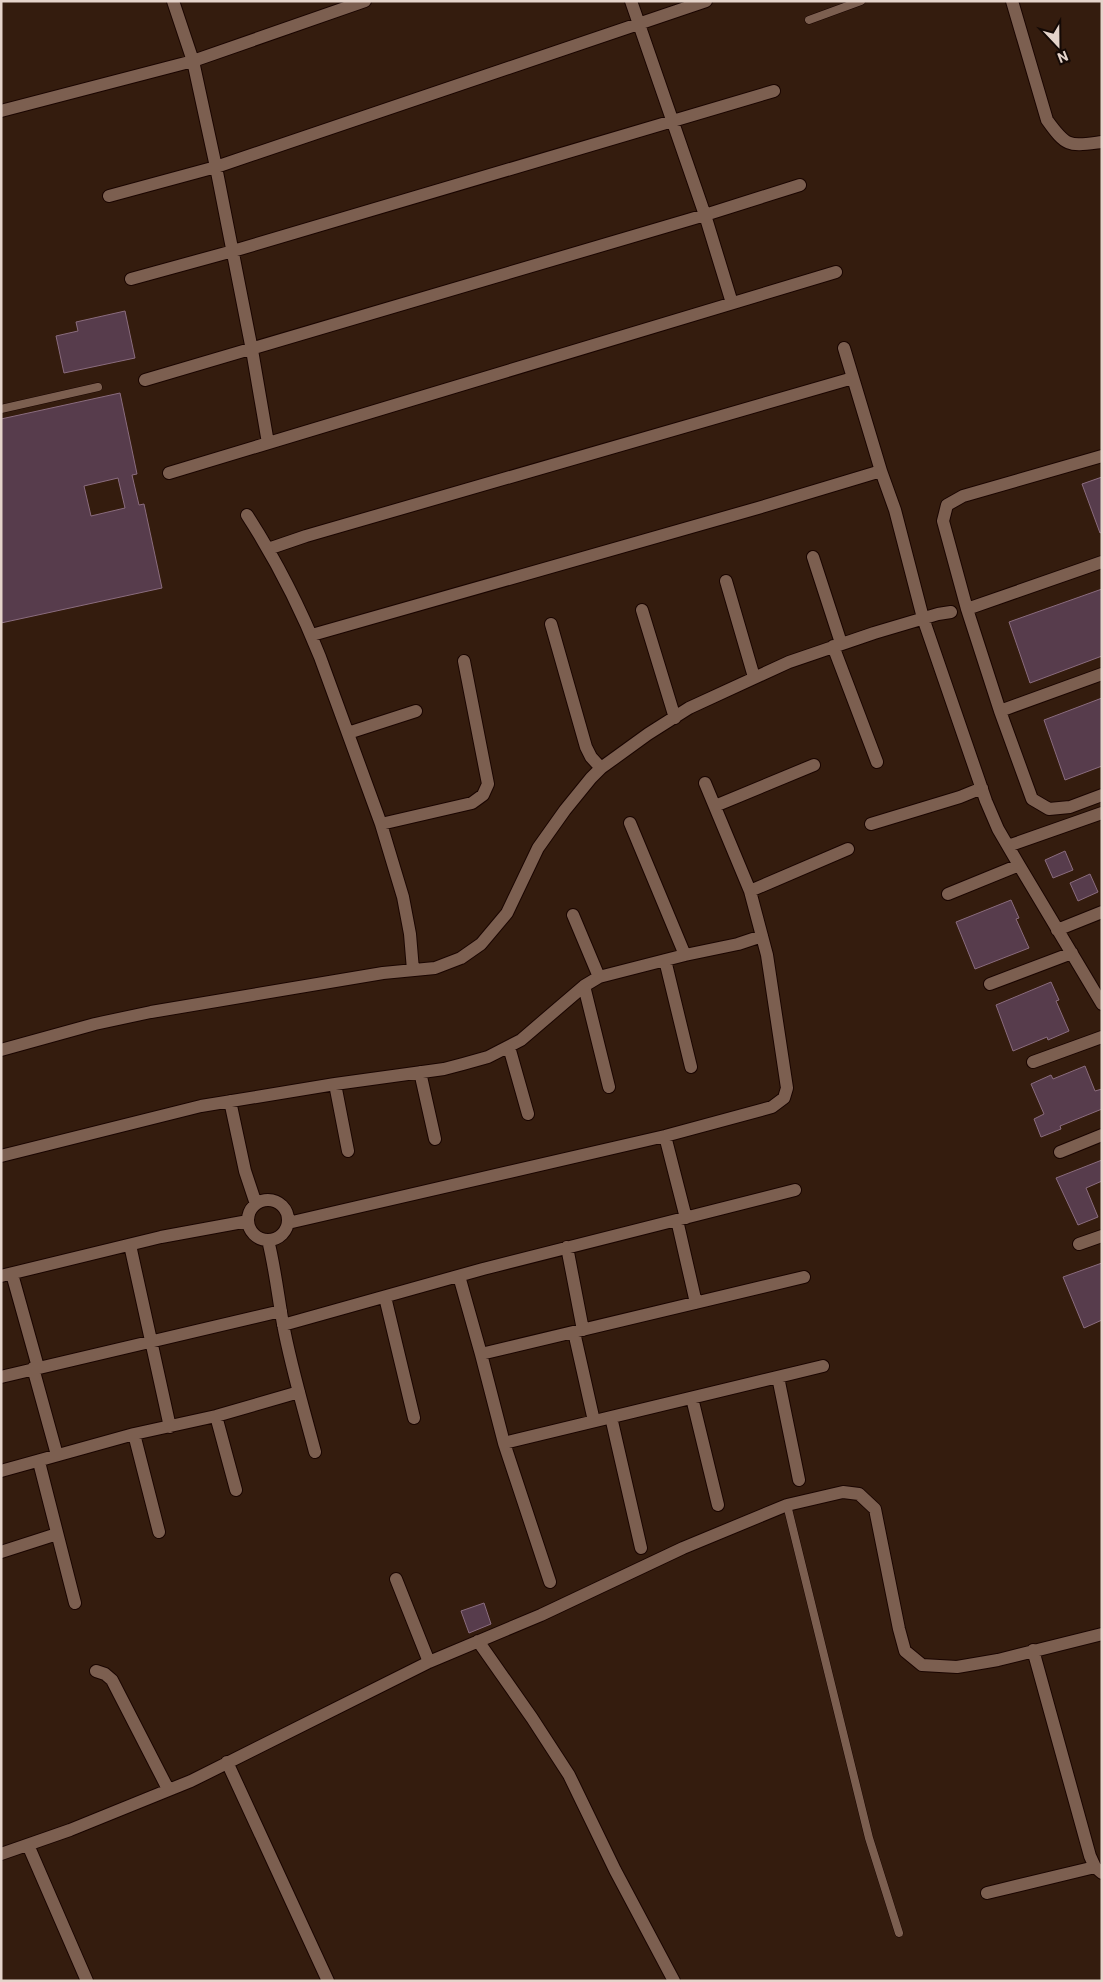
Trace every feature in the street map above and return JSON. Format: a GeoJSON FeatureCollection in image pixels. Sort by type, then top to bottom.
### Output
{"type":"FeatureCollection","features":[{"type":"Feature","properties":{"kind":"street"},"geometry":{"type":"LineString","coordinates":[[173,1],[193,61],[216,167],[268,443]]}},
{"type":"Feature","properties":{"kind":"street"},"geometry":{"type":"LineString","coordinates":[[1,111],[193,61],[364,1]]}},
{"type":"Feature","properties":{"kind":"street"},"geometry":{"type":"LineString","coordinates":[[631,1],[705,215],[732,303]]}},
{"type":"Feature","properties":{"kind":"street"},"geometry":{"type":"LineString","coordinates":[[109,196],[216,167],[706,1]]}},
{"type":"Feature","properties":{"kind":"street"},"geometry":{"type":"LineString","coordinates":[[1012,1],[1046,120],[1058,136],[1074,145],[1102,142]]}},
{"type":"Feature","properties":{"kind":"street"},"geometry":{"type":"LineString","coordinates":[[131,279],[233,251],[774,91]]}},
{"type":"Feature","properties":{"kind":"street"},"geometry":{"type":"LineString","coordinates":[[145,380],[252,350],[800,185]]}},
{"type":"Feature","properties":{"kind":"street"},"geometry":{"type":"LineString","coordinates":[[169,473],[836,272]]}},
{"type":"Feature","properties":{"kind":"street"},"geometry":{"type":"LineString","coordinates":[[844,348],[894,510],[924,618],[982,788],[998,829],[1102,1004]]}},
{"type":"Feature","properties":{"kind":"street"},"geometry":{"type":"LineString","coordinates":[[268,549],[306,536],[853,378]]}},
{"type":"Feature","properties":{"kind":"street"},"geometry":{"type":"LineString","coordinates":[[1102,456],[963,496],[948,505],[943,521],[967,609],[1000,711],[1032,800],[1048,809],[1070,807],[1102,795]]}},
{"type":"Feature","properties":{"kind":"street"},"geometry":{"type":"LineString","coordinates":[[312,635],[461,594],[881,471]]}},
{"type":"Feature","properties":{"kind":"street"},"geometry":{"type":"LineString","coordinates":[[247,515],[268,549],[312,635],[348,733],[381,824],[404,903],[413,970]]}},
{"type":"Feature","properties":{"kind":"street"},"geometry":{"type":"LineString","coordinates":[[813,557],[837,645],[877,762]]}},
{"type":"Feature","properties":{"kind":"street"},"geometry":{"type":"LineString","coordinates":[[967,609],[1102,562]]}},
{"type":"Feature","properties":{"kind":"street"},"geometry":{"type":"LineString","coordinates":[[726,581],[754,677]]}},
{"type":"Feature","properties":{"kind":"street"},"geometry":{"type":"LineString","coordinates":[[642,610],[675,718]]}},
{"type":"Feature","properties":{"kind":"street"},"geometry":{"type":"LineString","coordinates":[[1,1050],[95,1024],[151,1012],[384,973],[435,968],[461,958],[481,944],[507,913],[538,848],[565,810],[601,768],[648,734],[689,708],[754,677],[837,645],[924,618],[951,612]]}},
{"type":"Feature","properties":{"kind":"street"},"geometry":{"type":"LineString","coordinates":[[551,624],[586,747],[591,757],[601,768]]}},
{"type":"Feature","properties":{"kind":"street"},"geometry":{"type":"LineString","coordinates":[[381,824],[472,803],[483,795],[488,784],[464,660]]}},
{"type":"Feature","properties":{"kind":"street"},"geometry":{"type":"LineString","coordinates":[[1000,711],[1102,674]]}},
{"type":"Feature","properties":{"kind":"street"},"geometry":{"type":"LineString","coordinates":[[348,733],[416,711]]}},
{"type":"Feature","properties":{"kind":"street"},"geometry":{"type":"LineString","coordinates":[[715,806],[814,765]]}},
{"type":"Feature","properties":{"kind":"street"},"geometry":{"type":"LineString","coordinates":[[288,1223],[665,1136],[772,1106],[784,1098],[787,1088],[767,955],[750,891],[706,783]]}},
{"type":"Feature","properties":{"kind":"street"},"geometry":{"type":"LineString","coordinates":[[871,824],[960,797],[982,788]]}},
{"type":"Feature","properties":{"kind":"street"},"geometry":{"type":"LineString","coordinates":[[1008,846],[1102,812]]}},
{"type":"Feature","properties":{"kind":"street"},"geometry":{"type":"LineString","coordinates":[[630,823],[685,955]]}},
{"type":"Feature","properties":{"kind":"street"},"geometry":{"type":"LineString","coordinates":[[750,891],[848,849]]}},
{"type":"Feature","properties":{"kind":"street"},"geometry":{"type":"LineString","coordinates":[[948,894],[1019,865]]}},
{"type":"Feature","properties":{"kind":"street"},"geometry":{"type":"LineString","coordinates":[[1057,930],[1102,912]]}},
{"type":"Feature","properties":{"kind":"street"},"geometry":{"type":"LineString","coordinates":[[573,915],[599,977]]}},
{"type":"Feature","properties":{"kind":"street"},"geometry":{"type":"LineString","coordinates":[[1,1156],[193,1108],[335,1084],[444,1069],[488,1057],[509,1047],[534,1031],[584,986],[599,977],[685,955],[738,944],[762,936]]}},
{"type":"Feature","properties":{"kind":"street"},"geometry":{"type":"LineString","coordinates":[[990,984],[1072,954]]}},
{"type":"Feature","properties":{"kind":"street"},"geometry":{"type":"LineString","coordinates":[[665,960],[692,1066]]}},
{"type":"Feature","properties":{"kind":"street"},"geometry":{"type":"LineString","coordinates":[[584,986],[609,1086]]}},
{"type":"Feature","properties":{"kind":"street"},"geometry":{"type":"LineString","coordinates":[[1033,1062],[1102,1037]]}},
{"type":"Feature","properties":{"kind":"street"},"geometry":{"type":"LineString","coordinates":[[509,1047],[528,1114]]}},
{"type":"Feature","properties":{"kind":"street"},"geometry":{"type":"LineString","coordinates":[[420,1072],[435,1139]]}},
{"type":"Feature","properties":{"kind":"street"},"geometry":{"type":"LineString","coordinates":[[335,1084],[348,1151]]}},
{"type":"Feature","properties":{"kind":"street"},"geometry":{"type":"LineString","coordinates":[[230,1101],[245,1171],[256,1204]]}},
{"type":"Feature","properties":{"kind":"street"},"geometry":{"type":"LineString","coordinates":[[1060,1152],[1102,1135]]}},
{"type":"Feature","properties":{"kind":"street"},"geometry":{"type":"LineString","coordinates":[[665,1136],[696,1303]]}},
{"type":"Feature","properties":{"kind":"street"},"geometry":{"type":"LineString","coordinates":[[283,1325],[567,1247],[796,1190]]}},
{"type":"Feature","properties":{"kind":"street"},"geometry":{"type":"LineString","coordinates":[[269,1199],[281,1204],[286,1210],[288,1223],[279,1237],[268,1240],[252,1232],[248,1221],[248,1215],[256,1204],[269,1199]]}},
{"type":"Feature","properties":{"kind":"street"},"geometry":{"type":"LineString","coordinates":[[57,1455],[35,1367],[7,1275],[130,1245],[248,1221]]}},
{"type":"Feature","properties":{"kind":"street"},"geometry":{"type":"LineString","coordinates":[[1080,1244],[1102,1236]]}},
{"type":"Feature","properties":{"kind":"street"},"geometry":{"type":"LineString","coordinates":[[268,1240],[283,1325],[315,1452]]}},
{"type":"Feature","properties":{"kind":"street"},"geometry":{"type":"LineString","coordinates":[[130,1245],[170,1427]]}},
{"type":"Feature","properties":{"kind":"street"},"geometry":{"type":"LineString","coordinates":[[567,1247],[594,1421]]}},
{"type":"Feature","properties":{"kind":"street"},"geometry":{"type":"LineString","coordinates":[[459,1276],[504,1443],[550,1582]]}},
{"type":"Feature","properties":{"kind":"street"},"geometry":{"type":"LineString","coordinates":[[481,1354],[804,1277]]}},
{"type":"Feature","properties":{"kind":"street"},"geometry":{"type":"LineString","coordinates":[[385,1297],[414,1418]]}},
{"type":"Feature","properties":{"kind":"street"},"geometry":{"type":"LineString","coordinates":[[1,1377],[35,1367],[281,1311]]}},
{"type":"Feature","properties":{"kind":"street"},"geometry":{"type":"LineString","coordinates":[[504,1443],[823,1366]]}},
{"type":"Feature","properties":{"kind":"street"},"geometry":{"type":"LineString","coordinates":[[778,1377],[799,1480]]}},
{"type":"Feature","properties":{"kind":"street"},"geometry":{"type":"LineString","coordinates":[[1,1471],[39,1462],[57,1455],[134,1434],[216,1416],[299,1392]]}},
{"type":"Feature","properties":{"kind":"street"},"geometry":{"type":"LineString","coordinates":[[692,1398],[718,1505]]}},
{"type":"Feature","properties":{"kind":"street"},"geometry":{"type":"LineString","coordinates":[[216,1416],[236,1490]]}},
{"type":"Feature","properties":{"kind":"street"},"geometry":{"type":"LineString","coordinates":[[611,1417],[641,1548]]}},
{"type":"Feature","properties":{"kind":"street"},"geometry":{"type":"LineString","coordinates":[[134,1434],[159,1532]]}},
{"type":"Feature","properties":{"kind":"street"},"geometry":{"type":"LineString","coordinates":[[39,1462],[75,1603]]}},
{"type":"Feature","properties":{"kind":"street"},"geometry":{"type":"LineString","coordinates":[[1,1854],[191,1781],[429,1662],[541,1615],[683,1548],[786,1505],[843,1492],[859,1494],[875,1509],[905,1651],[922,1665],[957,1667],[998,1660],[1102,1634]]}},
{"type":"Feature","properties":{"kind":"street"},"geometry":{"type":"LineString","coordinates":[[1,1552],[57,1534]]}},
{"type":"Feature","properties":{"kind":"street"},"geometry":{"type":"LineString","coordinates":[[396,1579],[429,1662]]}},
{"type":"Feature","properties":{"kind":"street"},"geometry":{"type":"LineString","coordinates":[[478,1641],[569,1775],[614,1870],[674,1981]]}},
{"type":"Feature","properties":{"kind":"street"},"geometry":{"type":"LineString","coordinates":[[987,1893],[1098,1870],[1034,1650]]}},
{"type":"Feature","properties":{"kind":"street"},"geometry":{"type":"LineString","coordinates":[[96,1671],[105,1674],[112,1680],[168,1789]]}},
{"type":"Feature","properties":{"kind":"street"},"geometry":{"type":"LineString","coordinates":[[227,1762],[328,1981]]}},
{"type":"Feature","properties":{"kind":"street"},"geometry":{"type":"LineString","coordinates":[[28,1845],[87,1981]]}},
{"type":"Feature","properties":{"kind":"lane"},"geometry":{"type":"LineString","coordinates":[[809,20],[861,1]]}},
{"type":"Feature","properties":{"kind":"lane"},"geometry":{"type":"LineString","coordinates":[[1,409],[98,387]]}},
{"type":"Feature","properties":{"kind":"lane"},"geometry":{"type":"LineString","coordinates":[[786,1505],[869,1838],[899,1933]]}},
{"type":"Feature","properties":{"kind":"building"},"geometry":{"type":"Polygon","coordinates":[[[125,311],[135,358],[64,373],[56,336],[78,331],[76,322],[125,311]]]}},
{"type":"Feature","properties":{"kind":"building"},"geometry":{"type":"Polygon","coordinates":[[[120,393],[137,474],[132,475],[139,505],[144,504],[162,588],[1,623],[1,419],[120,393]],[[118,478],[84,486],[91,516],[125,508],[118,478]]]}},
{"type":"Feature","properties":{"kind":"building"},"geometry":{"type":"Polygon","coordinates":[[[1102,477],[1102,532],[1100,533],[1082,484],[1102,477]]]}},
{"type":"Feature","properties":{"kind":"building"},"geometry":{"type":"Polygon","coordinates":[[[1102,589],[1102,656],[1030,683],[1009,622],[1102,589]]]}},
{"type":"Feature","properties":{"kind":"building"},"geometry":{"type":"Polygon","coordinates":[[[1102,698],[1102,766],[1065,780],[1044,720],[1102,698]]]}},
{"type":"Feature","properties":{"kind":"building"},"geometry":{"type":"Polygon","coordinates":[[[1065,851],[1073,870],[1053,878],[1045,860],[1065,851]]]}},
{"type":"Feature","properties":{"kind":"building"},"geometry":{"type":"Polygon","coordinates":[[[1090,874],[1098,892],[1078,901],[1070,883],[1090,874]]]}},
{"type":"Feature","properties":{"kind":"building"},"geometry":{"type":"Polygon","coordinates":[[[1011,900],[1019,918],[1016,919],[1029,948],[975,969],[956,922],[1011,900]]]}},
{"type":"Feature","properties":{"kind":"building"},"geometry":{"type":"Polygon","coordinates":[[[1051,982],[1059,1000],[1056,1001],[1069,1031],[1048,1040],[1047,1037],[1013,1051],[996,1005],[1051,982]]]}},
{"type":"Feature","properties":{"kind":"building"},"geometry":{"type":"Polygon","coordinates":[[[1085,1066],[1095,1091],[1102,1089],[1102,1109],[1060,1126],[1061,1129],[1041,1137],[1034,1119],[1044,1114],[1031,1084],[1051,1075],[1053,1079],[1085,1066]]]}},
{"type":"Feature","properties":{"kind":"building"},"geometry":{"type":"Polygon","coordinates":[[[1102,1160],[1102,1181],[1086,1188],[1098,1217],[1078,1225],[1056,1178],[1102,1160]]]}},
{"type":"Feature","properties":{"kind":"building"},"geometry":{"type":"Polygon","coordinates":[[[1102,1263],[1102,1320],[1084,1328],[1063,1277],[1102,1263]]]}},
{"type":"Feature","properties":{"kind":"building"},"geometry":{"type":"Polygon","coordinates":[[[484,1603],[491,1624],[469,1633],[461,1611],[484,1603]]]}}]}
